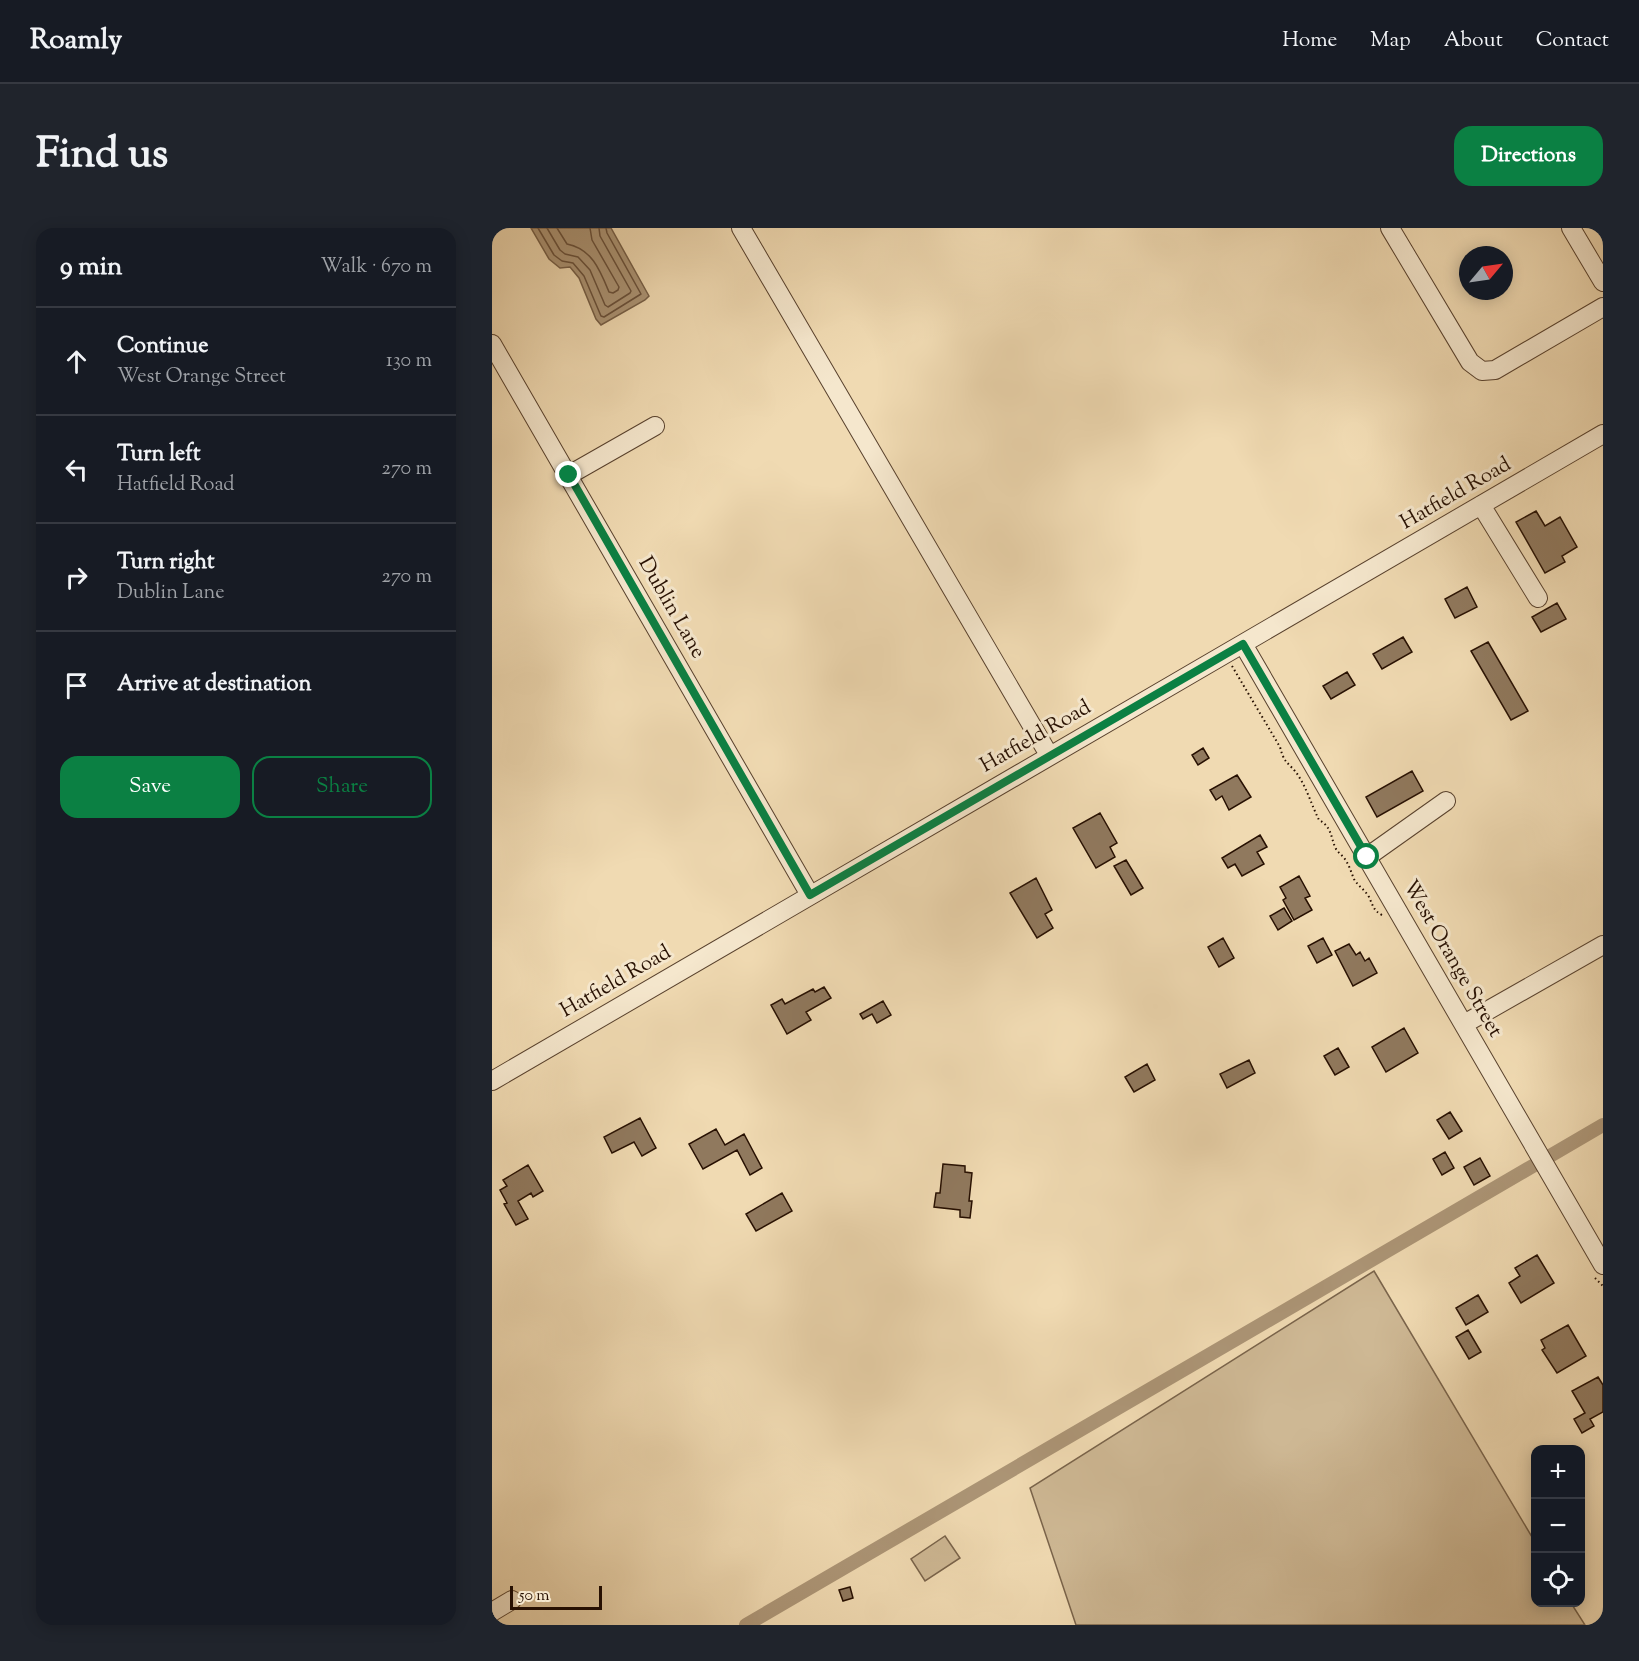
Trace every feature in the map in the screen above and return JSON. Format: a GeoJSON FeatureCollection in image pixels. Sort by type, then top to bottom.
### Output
{"type":"FeatureCollection","features":[{"type":"Feature","properties":{"kind":"street"},"geometry":{"type":"LineString","coordinates":[[741,228],[1049,755]]}},
{"type":"Feature","properties":{"kind":"street"},"geometry":{"type":"LineString","coordinates":[[1390,228],[1470,362],[1482,371],[1495,370],[1603,307]]}},
{"type":"Feature","properties":{"kind":"street"},"geometry":{"type":"LineString","coordinates":[[1571,228],[1603,282]]}},
{"type":"Feature","properties":{"kind":"street","name":"Dublin Lane"},"geometry":{"type":"LineString","coordinates":[[492,344],[810,895]]}},
{"type":"Feature","properties":{"kind":"street"},"geometry":{"type":"LineString","coordinates":[[569,475],[655,426]]}},
{"type":"Feature","properties":{"kind":"street","name":"Hatfield Road"},"geometry":{"type":"LineString","coordinates":[[492,1081],[1603,434]]}},
{"type":"Feature","properties":{"kind":"street"},"geometry":{"type":"LineString","coordinates":[[1481,505],[1538,598]]}},
{"type":"Feature","properties":{"kind":"street","name":"West Orange Street"},"geometry":{"type":"LineString","coordinates":[[1243,644],[1603,1265]]}},
{"type":"Feature","properties":{"kind":"street"},"geometry":{"type":"LineString","coordinates":[[1367,857],[1446,801]]}},
{"type":"Feature","properties":{"kind":"street"},"geometry":{"type":"LineString","coordinates":[[1464,1024],[1603,945]]}},
{"type":"Feature","properties":{"kind":"street"},"geometry":{"type":"LineString","coordinates":[[492,1612],[512,1600]]}},
{"type":"Feature","properties":{"kind":"shaded area"},"geometry":{"type":"Polygon","coordinates":[[[1374,1271],[1531,1535],[1531,1607],[1574,1607],[1585,1625],[1076,1625],[1030,1488],[1374,1271]]]}},
{"type":"Feature","properties":{"kind":"shaded area"},"geometry":{"type":"Polygon","coordinates":[[[945,1536],[960,1558],[925,1581],[911,1559],[945,1536]]]}},
{"type":"Feature","properties":{"kind":"water"},"geometry":{"type":"Polygon","coordinates":[[[531,228],[611,228],[649,296],[601,325],[596,319],[579,278],[570,267],[560,268],[549,259],[531,228]]]}},
{"type":"Feature","properties":{"kind":"building"},"geometry":{"type":"Polygon","coordinates":[[[1536,511],[1545,526],[1560,517],[1577,547],[1562,556],[1565,562],[1545,573],[1516,522],[1536,511]]]}},
{"type":"Feature","properties":{"kind":"building"},"geometry":{"type":"Polygon","coordinates":[[[1467,587],[1477,607],[1455,618],[1445,599],[1467,587]]]}},
{"type":"Feature","properties":{"kind":"building"},"geometry":{"type":"Polygon","coordinates":[[[1557,603],[1566,619],[1541,632],[1532,617],[1557,603]]]}},
{"type":"Feature","properties":{"kind":"building"},"geometry":{"type":"Polygon","coordinates":[[[1403,637],[1412,652],[1382,669],[1373,654],[1403,637]]]}},
{"type":"Feature","properties":{"kind":"building"},"geometry":{"type":"Polygon","coordinates":[[[1488,642],[1528,711],[1511,720],[1471,651],[1488,642]]]}},
{"type":"Feature","properties":{"kind":"building"},"geometry":{"type":"Polygon","coordinates":[[[1347,672],[1355,685],[1331,699],[1323,686],[1347,672]]]}},
{"type":"Feature","properties":{"kind":"building"},"geometry":{"type":"Polygon","coordinates":[[[1203,748],[1209,758],[1198,765],[1192,755],[1203,748]]]}},
{"type":"Feature","properties":{"kind":"building"},"geometry":{"type":"Polygon","coordinates":[[[1412,771],[1423,791],[1377,817],[1366,797],[1412,771]]]}},
{"type":"Feature","properties":{"kind":"building"},"geometry":{"type":"Polygon","coordinates":[[[1237,775],[1251,797],[1229,810],[1222,796],[1216,800],[1210,790],[1237,775]]]}},
{"type":"Feature","properties":{"kind":"building"},"geometry":{"type":"Polygon","coordinates":[[[1100,813],[1117,843],[1110,847],[1115,857],[1096,868],[1073,828],[1100,813]]]}},
{"type":"Feature","properties":{"kind":"building"},"geometry":{"type":"Polygon","coordinates":[[[1260,835],[1267,847],[1257,852],[1264,864],[1242,876],[1235,864],[1228,868],[1222,858],[1260,835]]]}},
{"type":"Feature","properties":{"kind":"building"},"geometry":{"type":"Polygon","coordinates":[[[1126,860],[1143,888],[1131,895],[1114,866],[1126,860]]]}},
{"type":"Feature","properties":{"kind":"building"},"geometry":{"type":"Polygon","coordinates":[[[1299,876],[1310,896],[1305,898],[1312,910],[1294,920],[1283,900],[1286,898],[1280,887],[1299,876]]]}},
{"type":"Feature","properties":{"kind":"building"},"geometry":{"type":"Polygon","coordinates":[[[1036,878],[1052,910],[1045,914],[1053,928],[1037,938],[1010,893],[1036,878]]]}},
{"type":"Feature","properties":{"kind":"building"},"geometry":{"type":"Polygon","coordinates":[[[1284,908],[1292,921],[1278,930],[1270,916],[1284,908]]]}},
{"type":"Feature","properties":{"kind":"building"},"geometry":{"type":"Polygon","coordinates":[[[1223,938],[1234,958],[1219,967],[1208,947],[1223,938]]]}},
{"type":"Feature","properties":{"kind":"building"},"geometry":{"type":"Polygon","coordinates":[[[1323,938],[1332,955],[1317,963],[1308,946],[1323,938]]]}},
{"type":"Feature","properties":{"kind":"building"},"geometry":{"type":"Polygon","coordinates":[[[1349,944],[1356,955],[1360,952],[1365,961],[1369,958],[1377,973],[1353,986],[1335,951],[1349,944]]]}},
{"type":"Feature","properties":{"kind":"building"},"geometry":{"type":"Polygon","coordinates":[[[824,987],[831,998],[806,1012],[811,1020],[787,1034],[771,1005],[782,999],[785,1004],[813,989],[815,992],[824,987]]]}},
{"type":"Feature","properties":{"kind":"building"},"geometry":{"type":"Polygon","coordinates":[[[883,1001],[891,1015],[877,1023],[872,1014],[863,1019],[860,1014],[883,1001]]]}},
{"type":"Feature","properties":{"kind":"building"},"geometry":{"type":"Polygon","coordinates":[[[1404,1028],[1418,1053],[1386,1072],[1372,1047],[1404,1028]]]}},
{"type":"Feature","properties":{"kind":"building"},"geometry":{"type":"Polygon","coordinates":[[[1338,1048],[1349,1067],[1335,1075],[1324,1056],[1338,1048]]]}},
{"type":"Feature","properties":{"kind":"building"},"geometry":{"type":"Polygon","coordinates":[[[1249,1060],[1255,1073],[1227,1088],[1220,1074],[1249,1060]]]}},
{"type":"Feature","properties":{"kind":"building"},"geometry":{"type":"Polygon","coordinates":[[[1147,1064],[1155,1080],[1134,1092],[1125,1077],[1147,1064]]]}},
{"type":"Feature","properties":{"kind":"building"},"geometry":{"type":"Polygon","coordinates":[[[1450,1112],[1462,1131],[1449,1139],[1437,1120],[1450,1112]]]}},
{"type":"Feature","properties":{"kind":"building"},"geometry":{"type":"Polygon","coordinates":[[[640,1118],[656,1148],[642,1156],[634,1142],[612,1153],[604,1137],[640,1118]]]}},
{"type":"Feature","properties":{"kind":"building"},"geometry":{"type":"Polygon","coordinates":[[[716,1129],[725,1145],[744,1134],[762,1168],[750,1175],[737,1150],[703,1169],[689,1144],[716,1129]]]}},
{"type":"Feature","properties":{"kind":"building"},"geometry":{"type":"Polygon","coordinates":[[[1445,1152],[1454,1168],[1442,1175],[1433,1159],[1445,1152]]]}},
{"type":"Feature","properties":{"kind":"building"},"geometry":{"type":"Polygon","coordinates":[[[1480,1158],[1490,1176],[1474,1185],[1464,1167],[1480,1158]]]}},
{"type":"Feature","properties":{"kind":"building"},"geometry":{"type":"Polygon","coordinates":[[[943,1164],[965,1166],[965,1172],[972,1173],[970,1218],[960,1217],[960,1210],[934,1207],[936,1193],[940,1193],[943,1164]]]}},
{"type":"Feature","properties":{"kind":"building"},"geometry":{"type":"Polygon","coordinates":[[[528,1165],[543,1191],[533,1197],[531,1193],[518,1201],[528,1219],[516,1225],[504,1204],[507,1203],[500,1190],[507,1186],[503,1180],[528,1165]]]}},
{"type":"Feature","properties":{"kind":"building"},"geometry":{"type":"Polygon","coordinates":[[[782,1193],[792,1211],[756,1231],[746,1214],[782,1193]]]}},
{"type":"Feature","properties":{"kind":"building"},"geometry":{"type":"Polygon","coordinates":[[[1537,1255],[1554,1283],[1521,1303],[1509,1283],[1520,1276],[1515,1268],[1537,1255]]]}},
{"type":"Feature","properties":{"kind":"building"},"geometry":{"type":"Polygon","coordinates":[[[1478,1295],[1488,1312],[1466,1325],[1456,1308],[1478,1295]]]}},
{"type":"Feature","properties":{"kind":"building"},"geometry":{"type":"Polygon","coordinates":[[[1568,1325],[1586,1356],[1557,1373],[1542,1350],[1545,1348],[1541,1340],[1568,1325]]]}},
{"type":"Feature","properties":{"kind":"building"},"geometry":{"type":"Polygon","coordinates":[[[1468,1330],[1481,1352],[1469,1359],[1456,1337],[1468,1330]]]}},
{"type":"Feature","properties":{"kind":"building"},"geometry":{"type":"Polygon","coordinates":[[[1598,1377],[1603,1385],[1603,1412],[1590,1419],[1594,1426],[1582,1433],[1574,1419],[1585,1413],[1572,1391],[1598,1377]]]}},
{"type":"Feature","properties":{"kind":"building"},"geometry":{"type":"Polygon","coordinates":[[[850,1587],[853,1598],[843,1601],[839,1590],[850,1587]]]}},
{"type":"Feature","properties":{"kind":"waterway"},"geometry":{"type":"LineString","coordinates":[[746,1625],[1603,1125]]}},
{"type":"Feature","properties":{"kind":"route"},"geometry":{"type":"LineString","coordinates":[[569,475],[810,895],[1243,644],[1367,857]]}}]}
